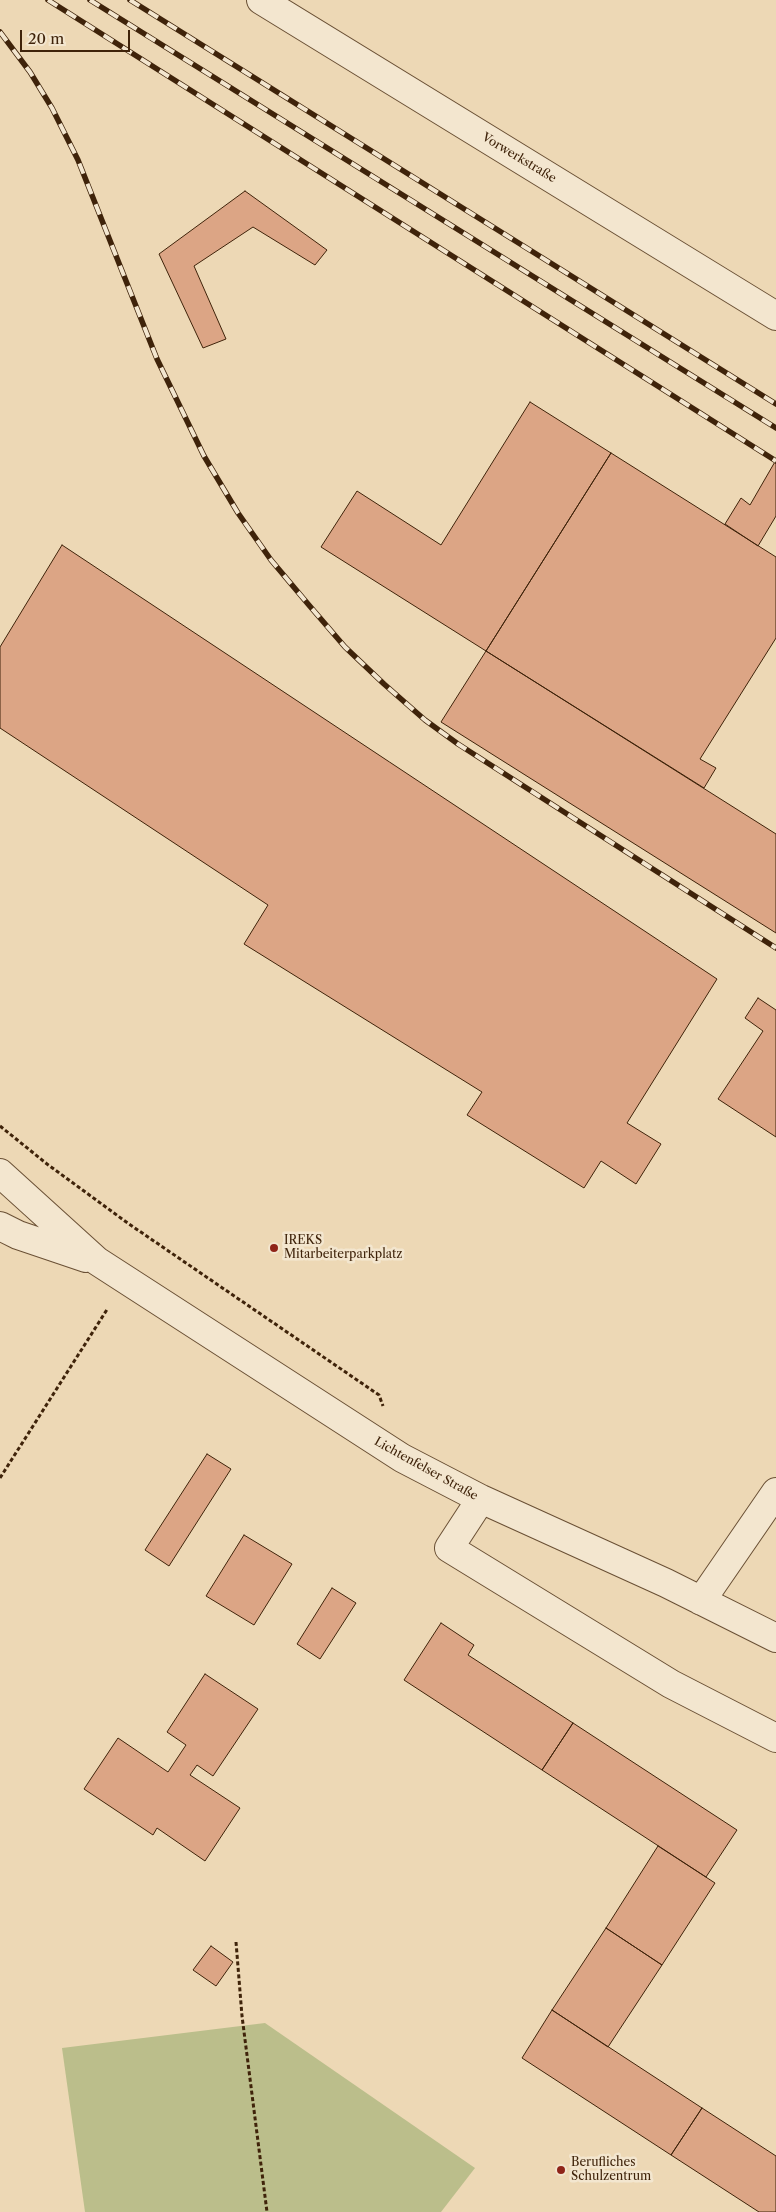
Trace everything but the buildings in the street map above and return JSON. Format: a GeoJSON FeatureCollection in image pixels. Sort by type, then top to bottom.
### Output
{"type":"FeatureCollection","features":[{"type":"Feature","properties":{"kind":"street","name":"Vorwerkstraße"},"geometry":{"type":"LineString","coordinates":[[261,0],[776,316]]}},
{"type":"Feature","properties":{"kind":"street","name":"Lichtenfelser Straße"},"geometry":{"type":"LineString","coordinates":[[0,1173],[97,1261],[402,1458],[481,1499],[701,1601],[776,1638]]}},
{"type":"Feature","properties":{"kind":"street","name":"Lichtenfelser Straße"},"geometry":{"type":"LineString","coordinates":[[6,1232],[97,1261]]}},
{"type":"Feature","properties":{"kind":"street"},"geometry":{"type":"LineString","coordinates":[[701,1601],[776,1492]]}},
{"type":"Feature","properties":{"kind":"street"},"geometry":{"type":"LineString","coordinates":[[481,1499],[449,1548],[670,1684],[776,1738]]}},
{"type":"Feature","properties":{"kind":"path"},"geometry":{"type":"LineString","coordinates":[[0,1126],[47,1164],[128,1224],[379,1395],[402,1458]]}},
{"type":"Feature","properties":{"kind":"path"},"geometry":{"type":"LineString","coordinates":[[0,1478],[126,1280]]}},
{"type":"Feature","properties":{"kind":"path"},"geometry":{"type":"LineString","coordinates":[[236,1942],[242,2016],[267,2212]]}},
{"type":"Feature","properties":{"kind":"green space"},"geometry":{"type":"Polygon","coordinates":[[[265,2023],[475,2168],[441,2212],[85,2212],[62,2048],[265,2023]]]}},
{"type":"Feature","properties":{"kind":"railway"},"geometry":{"type":"LineString","coordinates":[[48,0],[776,461]]}},
{"type":"Feature","properties":{"kind":"railway"},"geometry":{"type":"LineString","coordinates":[[90,0],[776,428]]}},
{"type":"Feature","properties":{"kind":"railway"},"geometry":{"type":"LineString","coordinates":[[130,0],[776,404]]}},
{"type":"Feature","properties":{"kind":"railway"},"geometry":{"type":"LineString","coordinates":[[0,32],[30,72],[52,108],[78,160],[157,359],[204,456],[238,513],[271,560],[308,604],[345,647],[425,720],[458,744],[776,948]]}},
{"type":"Feature","properties":{"kind":"place","name":"IREKS Mitarbeiterparkplatz"},"geometry":{"type":"Point","coordinates":[274,1248]}},
{"type":"Feature","properties":{"kind":"place","name":"Berufliches Schulzentrum"},"geometry":{"type":"Point","coordinates":[561,2170]}}]}
